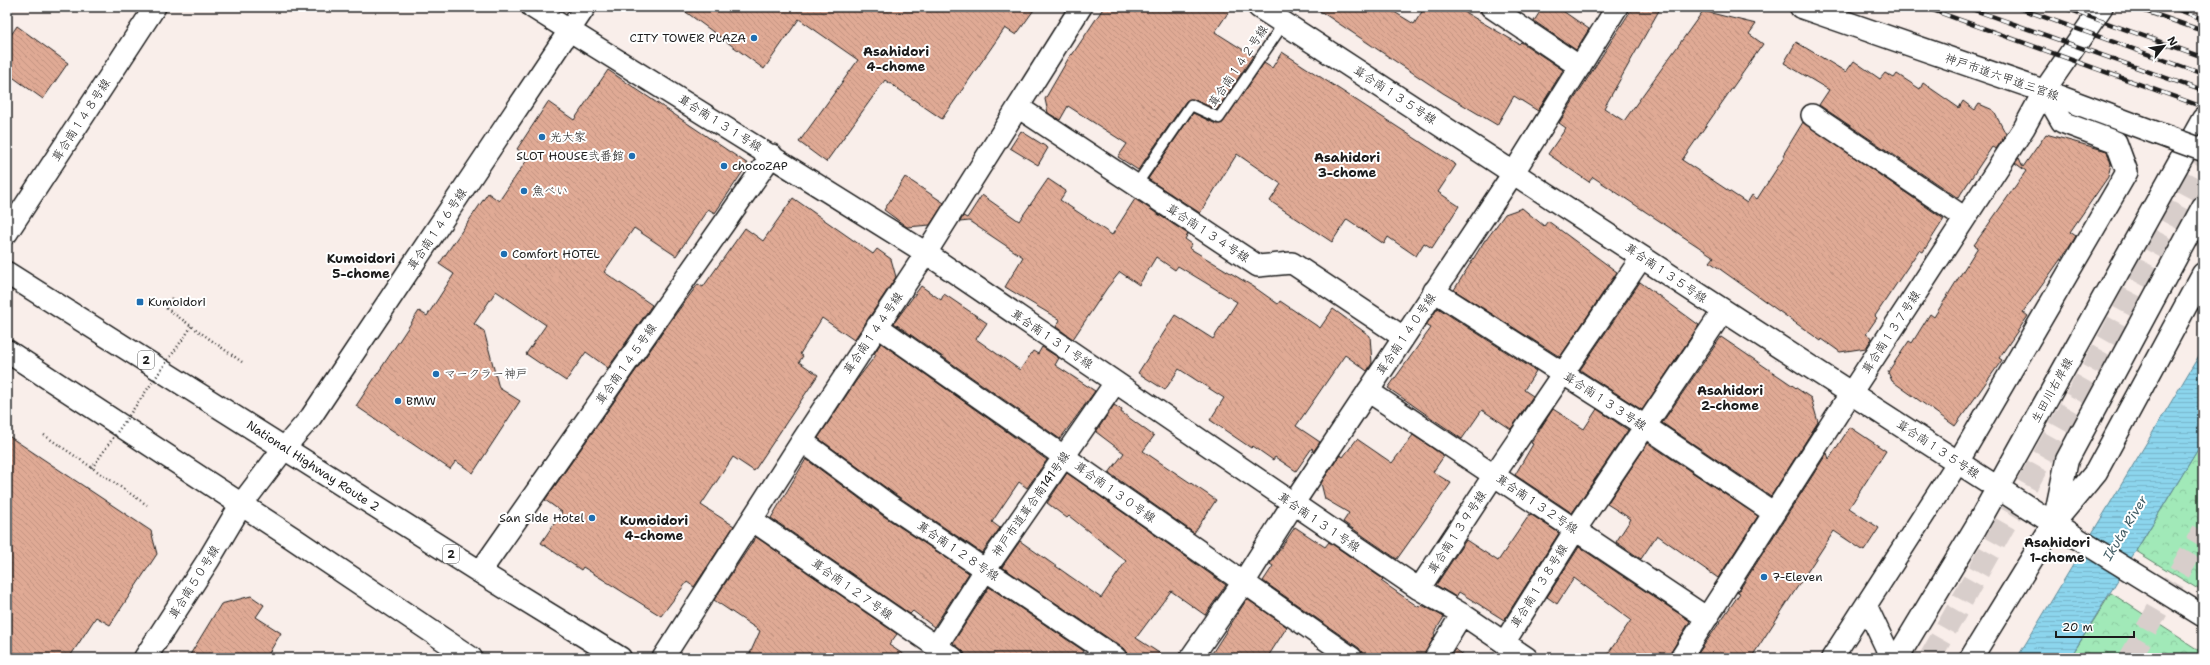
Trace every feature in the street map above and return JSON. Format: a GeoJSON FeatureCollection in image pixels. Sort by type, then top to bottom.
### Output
{"type":"FeatureCollection","features":[{"type":"Feature","properties":{"kind":"main road","name":"葺合南１３５号線"},"geometry":{"type":"LineString","coordinates":[[1259,7],[1514,172],[1723,311],[2076,536]]}},
{"type":"Feature","properties":{"kind":"main road","name":"神戸市道六甲道三宮線"},"geometry":{"type":"LineString","coordinates":[[1801,7],[2044,91],[2203,150]]}},
{"type":"Feature","properties":{"kind":"main road","name":"生田川右岸線"},"geometry":{"type":"LineString","coordinates":[[1896,658],[1997,487],[2203,119]]}},
{"type":"Feature","properties":{"kind":"main road"},"geometry":{"type":"LineString","coordinates":[[2054,523],[2068,460],[2203,207]]}},
{"type":"Feature","properties":{"kind":"main road","name":"National Highway Route 2"},"geometry":{"type":"LineString","coordinates":[[7,273],[285,447],[480,572],[620,658]]}},
{"type":"Feature","properties":{"kind":"main road"},"geometry":{"type":"LineString","coordinates":[[1971,658],[2054,523],[2096,472],[2203,274]]}},
{"type":"Feature","properties":{"kind":"main road"},"geometry":{"type":"LineString","coordinates":[[7,351],[291,537],[471,658]]}},
{"type":"Feature","properties":{"kind":"main road","name":"葺合南５０号線"},"geometry":{"type":"LineString","coordinates":[[145,658],[209,559],[241,505],[285,447]]}},
{"type":"Feature","properties":{"kind":"main road","name":"葺合南１４０号線"},"geometry":{"type":"LineString","coordinates":[[1194,657],[1293,504]]}},
{"type":"Feature","properties":{"kind":"street","name":"葺合南１４８号線"},"geometry":{"type":"LineString","coordinates":[[7,233],[155,7]]}},
{"type":"Feature","properties":{"kind":"street","name":"葺合南１３１号線"},"geometry":{"type":"LineString","coordinates":[[532,7],[772,155],[926,254],[1419,589],[1462,614],[1527,658]]}},
{"type":"Feature","properties":{"kind":"street","name":"葺合南１４６号線"},"geometry":{"type":"LineString","coordinates":[[285,447],[311,417],[585,7]]}},
{"type":"Feature","properties":{"kind":"street","name":"葺合南１４４号線"},"geometry":{"type":"LineString","coordinates":[[662,658],[802,441],[926,254],[1081,7]]}},
{"type":"Feature","properties":{"kind":"street"},"geometry":{"type":"LineString","coordinates":[[1491,7],[1580,67]]}},
{"type":"Feature","properties":{"kind":"street","name":"葺合南１４０号線"},"geometry":{"type":"LineString","coordinates":[[1293,504],[1514,172],[1617,7]]}},
{"type":"Feature","properties":{"kind":"street","name":"葺合南１３７号線"},"geometry":{"type":"LineString","coordinates":[[1681,658],[1851,393],[2024,128],[2044,91],[2102,7]]}},
{"type":"Feature","properties":{"kind":"street"},"geometry":{"type":"LineString","coordinates":[[1832,658],[1958,462],[2127,172],[2116,142],[2062,122],[2044,91]]}},
{"type":"Feature","properties":{"kind":"street","name":"葺合南１３４号線"},"geometry":{"type":"LineString","coordinates":[[1018,107],[1258,266],[1292,263],[1403,337]]}},
{"type":"Feature","properties":{"kind":"street"},"geometry":{"type":"LineString","coordinates":[[1812,115],[1965,218]]}},
{"type":"Feature","properties":{"kind":"street","name":"葺合南１４５号線"},"geometry":{"type":"LineString","coordinates":[[480,572],[772,155]]}},
{"type":"Feature","properties":{"kind":"street","name":"葺合南１３９号線"},"geometry":{"type":"LineString","coordinates":[[1419,589],[1494,475],[1642,257]]}},
{"type":"Feature","properties":{"kind":"street","name":"葺合南１３３号線"},"geometry":{"type":"LineString","coordinates":[[1434,291],[1645,426],[1774,513]]}},
{"type":"Feature","properties":{"kind":"street","name":"葺合南１３８号線"},"geometry":{"type":"LineString","coordinates":[[1504,643],[1575,530],[1723,311]]}},
{"type":"Feature","properties":{"kind":"street","name":"葺合南１３０号線"},"geometry":{"type":"LineString","coordinates":[[878,326],[1352,658]]}},
{"type":"Feature","properties":{"kind":"street","name":"神戸市道葺合南141号線"},"geometry":{"type":"LineString","coordinates":[[944,652],[986,569],[1115,383]]}},
{"type":"Feature","properties":{"kind":"street","name":"葺合南１３２号線"},"geometry":{"type":"LineString","coordinates":[[1368,391],[1707,618]]}},
{"type":"Feature","properties":{"kind":"street","name":"葺合南１２８号線"},"geometry":{"type":"LineString","coordinates":[[802,441],[890,505],[1116,658]]}},
{"type":"Feature","properties":{"kind":"street","name":"葺合南１２７号線"},"geometry":{"type":"LineString","coordinates":[[752,520],[944,652]]}},
{"type":"Feature","properties":{"kind":"street"},"geometry":{"type":"LineString","coordinates":[[2076,536],[2144,581],[2203,616]]}},
{"type":"Feature","properties":{"kind":"street"},"geometry":{"type":"LineString","coordinates":[[1866,605],[1891,658]]}},
{"type":"Feature","properties":{"kind":"street"},"geometry":{"type":"LineString","coordinates":[[1435,658],[1462,614]]}},
{"type":"Feature","properties":{"kind":"lane","name":"葺合南１４２号線"},"geometry":{"type":"LineString","coordinates":[[1136,185],[1191,105],[1219,118],[1284,23]]}},
{"type":"Feature","properties":{"kind":"path"},"geometry":{"type":"LineString","coordinates":[[172,298],[166,308],[242,362]]}},
{"type":"Feature","properties":{"kind":"path"},"geometry":{"type":"LineString","coordinates":[[92,468],[192,326]]}},
{"type":"Feature","properties":{"kind":"path"},"geometry":{"type":"LineString","coordinates":[[44,434],[147,506]]}},
{"type":"Feature","properties":{"kind":"green space"},"geometry":{"type":"Polygon","coordinates":[[[2203,441],[2203,592],[2136,551],[2203,441]]]}},
{"type":"Feature","properties":{"kind":"green space"},"geometry":{"type":"Polygon","coordinates":[[[2111,593],[2203,653],[2203,658],[2070,658],[2111,593]]]}},
{"type":"Feature","properties":{"kind":"water","name":"Ikuta River"},"geometry":{"type":"Polygon","coordinates":[[[2203,349],[2203,441],[2070,658],[2017,658],[2203,349]]]}},
{"type":"Feature","properties":{"kind":"building"},"geometry":{"type":"Polygon","coordinates":[[[679,7],[1036,7],[1016,35],[1005,28],[942,119],[885,80],[826,162],[799,142],[858,60],[799,19],[764,69],[679,7]]]}},
{"type":"Feature","properties":{"kind":"building"},"geometry":{"type":"Polygon","coordinates":[[[1104,7],[1232,7],[1215,32],[1253,56],[1217,110],[1193,99],[1186,101],[1138,170],[1118,157],[1127,144],[1068,106],[1060,120],[1048,113],[1045,99],[1071,54],[1072,55],[1104,7]]]}},
{"type":"Feature","properties":{"kind":"building"},"geometry":{"type":"Polygon","coordinates":[[[1314,7],[1386,7],[1414,24],[1425,7],[1456,7],[1519,44],[1521,42],[1563,70],[1538,111],[1514,96],[1497,125],[1443,93],[1314,7]]]}},
{"type":"Feature","properties":{"kind":"building"},"geometry":{"type":"Polygon","coordinates":[[[1543,7],[1557,7],[1589,29],[1576,50],[1534,21],[1543,7]]]}},
{"type":"Feature","properties":{"kind":"building"},"geometry":{"type":"Polygon","coordinates":[[[1633,7],[1661,7],[1604,108],[1624,121],[1703,11],[1756,24],[1749,34],[1763,44],[1682,160],[1747,203],[1752,195],[1757,199],[1785,156],[1783,155],[1803,122],[1944,219],[1923,252],[1919,250],[1875,316],[1877,318],[1866,334],[1872,338],[1866,348],[1840,352],[1822,339],[1821,341],[1710,262],[1714,257],[1593,177],[1589,182],[1548,154],[1566,128],[1559,123],[1633,7]]]}},
{"type":"Feature","properties":{"kind":"building"},"geometry":{"type":"Polygon","coordinates":[[[17,26],[68,63],[43,99],[7,73],[7,41],[17,26]]]}},
{"type":"Feature","properties":{"kind":"building"},"geometry":{"type":"Polygon","coordinates":[[[1796,42],[1846,72],[1854,61],[1880,79],[1885,73],[1894,78],[1897,74],[1920,89],[1923,83],[1959,108],[1963,101],[1975,110],[1979,104],[1993,110],[2006,134],[1996,149],[1992,147],[1958,198],[1819,105],[1829,90],[1784,63],[1796,42]]]}},
{"type":"Feature","properties":{"kind":"building"},"geometry":{"type":"Polygon","coordinates":[[[1282,52],[1456,165],[1438,192],[1459,206],[1432,248],[1424,243],[1416,256],[1388,237],[1384,244],[1347,219],[1332,242],[1270,201],[1281,184],[1237,154],[1200,213],[1148,179],[1193,113],[1216,124],[1222,123],[1264,63],[1272,68],[1282,52]]]}},
{"type":"Feature","properties":{"kind":"building"},"geometry":{"type":"Polygon","coordinates":[[[608,70],[748,164],[715,213],[708,209],[676,256],[634,228],[604,272],[652,305],[608,368],[586,352],[566,381],[526,354],[546,325],[496,291],[474,324],[484,331],[499,388],[520,401],[473,473],[456,461],[450,469],[356,406],[419,311],[427,316],[454,274],[439,264],[488,193],[499,201],[529,157],[517,149],[548,102],[574,120],[608,70]]]}},
{"type":"Feature","properties":{"kind":"building"},"geometry":{"type":"Polygon","coordinates":[[[1021,131],[1048,148],[1038,165],[1010,148],[1021,131]]]}},
{"type":"Feature","properties":{"kind":"building"},"geometry":{"type":"Polygon","coordinates":[[[2046,134],[2107,151],[2111,164],[2108,177],[2070,232],[2076,236],[2070,246],[2023,312],[2028,316],[1999,358],[2002,360],[1955,426],[1892,381],[1888,372],[1909,341],[1912,343],[1930,314],[1934,317],[1978,247],[1974,245],[2026,171],[2015,163],[2019,158],[2023,167],[2046,134]]]}},
{"type":"Feature","properties":{"kind":"building"},"geometry":{"type":"Polygon","coordinates":[[[905,177],[944,203],[930,225],[907,227],[884,210],[905,177]]]}},
{"type":"Feature","properties":{"kind":"building"},"geometry":{"type":"Polygon","coordinates":[[[1048,179],[1066,191],[1060,200],[1112,235],[1135,199],[1188,234],[1185,239],[1192,244],[1189,248],[1254,287],[1278,304],[1280,301],[1320,328],[1333,309],[1370,336],[1372,363],[1367,371],[1345,355],[1296,426],[1320,442],[1313,452],[1312,448],[1296,471],[1275,457],[1273,460],[1253,446],[1251,448],[1210,420],[1224,398],[1179,369],[1165,390],[1138,373],[1175,315],[1213,339],[1237,302],[1178,266],[1175,270],[1156,257],[1139,285],[1120,272],[1107,288],[1073,339],[1056,327],[1060,320],[1005,287],[1023,257],[969,221],[960,222],[963,216],[967,218],[982,195],[1019,221],[1048,179]]]}},
{"type":"Feature","properties":{"kind":"building"},"geometry":{"type":"Polygon","coordinates":[[[793,198],[873,254],[877,249],[891,259],[896,277],[854,340],[822,318],[800,354],[803,356],[799,362],[818,375],[754,471],[733,457],[701,505],[734,526],[694,587],[687,582],[661,616],[583,567],[581,570],[541,543],[562,512],[545,500],[698,284],[703,287],[745,228],[763,241],[793,198]]]}},
{"type":"Feature","properties":{"kind":"building"},"geometry":{"type":"Polygon","coordinates":[[[1522,208],[1544,226],[1548,221],[1617,272],[1560,357],[1454,290],[1485,240],[1505,214],[1522,208]]]}},
{"type":"Feature","properties":{"kind":"building"},"geometry":{"type":"Polygon","coordinates":[[[1640,282],[1699,325],[1642,410],[1580,370],[1640,282]]]}},
{"type":"Feature","properties":{"kind":"building"},"geometry":{"type":"Polygon","coordinates":[[[921,286],[941,300],[944,294],[987,323],[976,339],[1020,370],[1033,351],[1038,354],[1042,347],[1059,358],[1055,365],[1095,391],[1060,439],[894,323],[921,286]]]}},
{"type":"Feature","properties":{"kind":"building"},"geometry":{"type":"Polygon","coordinates":[[[1438,308],[1536,371],[1524,390],[1533,396],[1511,429],[1482,410],[1462,439],[1388,388],[1431,328],[1426,325],[1438,308]]]}},
{"type":"Feature","properties":{"kind":"building"},"geometry":{"type":"Polygon","coordinates":[[[1721,337],[1811,398],[1818,422],[1771,496],[1662,423],[1721,337]]]}},
{"type":"Feature","properties":{"kind":"building"},"geometry":{"type":"Polygon","coordinates":[[[881,343],[1047,460],[1027,488],[1019,482],[992,522],[1000,528],[982,553],[896,495],[818,438],[856,381],[876,355],[874,354],[881,343]]]}},
{"type":"Feature","properties":{"kind":"building"},"geometry":{"type":"Polygon","coordinates":[[[1114,405],[1122,410],[1121,412],[1154,436],[1143,451],[1216,500],[1194,533],[1109,473],[1124,453],[1096,432],[1114,405]]]}},
{"type":"Feature","properties":{"kind":"building"},"geometry":{"type":"Polygon","coordinates":[[[1553,409],[1584,429],[1597,409],[1628,430],[1572,513],[1515,475],[1533,444],[1531,443],[1553,409]]]}},
{"type":"Feature","properties":{"kind":"building"},"geometry":{"type":"Polygon","coordinates":[[[1850,427],[1886,451],[1849,508],[1879,528],[1864,551],[1834,531],[1751,658],[1695,658],[1740,593],[1738,592],[1827,453],[1829,459],[1850,427]]]}},
{"type":"Feature","properties":{"kind":"building"},"geometry":{"type":"Polygon","coordinates":[[[7,435],[151,531],[157,554],[110,625],[96,617],[69,658],[21,658],[7,649],[7,435]]]}},
{"type":"Feature","properties":{"kind":"building"},"geometry":{"type":"Polygon","coordinates":[[[1413,435],[1444,456],[1433,472],[1451,483],[1397,559],[1343,522],[1349,513],[1325,499],[1321,483],[1340,455],[1343,457],[1357,439],[1392,463],[1413,435]]]}},
{"type":"Feature","properties":{"kind":"building"},"geometry":{"type":"Polygon","coordinates":[[[1648,443],[1758,516],[1718,578],[1657,535],[1641,559],[1616,542],[1631,519],[1607,504],[1648,443]]]}},
{"type":"Feature","properties":{"kind":"building"},"geometry":{"type":"Polygon","coordinates":[[[806,459],[882,515],[969,573],[934,627],[913,611],[910,614],[771,518],[806,459]]]}},
{"type":"Feature","properties":{"kind":"building"},"geometry":{"type":"Polygon","coordinates":[[[1067,473],[1226,585],[1205,615],[1171,591],[1136,638],[1167,658],[1130,658],[1123,648],[1002,567],[1020,541],[1101,598],[1126,561],[1069,516],[1067,518],[1047,503],[1067,473]]]}},
{"type":"Feature","properties":{"kind":"building"},"geometry":{"type":"Polygon","coordinates":[[[1530,514],[1559,533],[1504,620],[1459,592],[1456,597],[1436,585],[1466,540],[1498,561],[1530,514]]]}},
{"type":"Feature","properties":{"kind":"building"},"geometry":{"type":"Polygon","coordinates":[[[1295,527],[1325,547],[1329,542],[1383,579],[1381,581],[1417,606],[1420,607],[1422,605],[1444,617],[1434,633],[1435,635],[1423,658],[1364,658],[1359,648],[1263,581],[1273,566],[1270,564],[1295,527]]]}},
{"type":"Feature","properties":{"kind":"building"},"geometry":{"type":"Polygon","coordinates":[[[756,537],[897,634],[889,645],[909,658],[748,658],[760,631],[714,600],[756,537]]]}},
{"type":"Feature","properties":{"kind":"building"},"geometry":{"type":"Polygon","coordinates":[[[1579,547],[1690,621],[1671,652],[1669,658],[1605,658],[1631,620],[1574,578],[1557,604],[1547,597],[1579,547]]]}},
{"type":"Feature","properties":{"kind":"building"},"geometry":{"type":"Polygon","coordinates":[[[989,587],[1084,651],[1080,658],[965,658],[964,652],[953,643],[989,587]]]}},
{"type":"Feature","properties":{"kind":"building"},"geometry":{"type":"Polygon","coordinates":[[[251,596],[264,605],[256,617],[281,633],[266,658],[188,658],[221,604],[251,596]]]}},
{"type":"Feature","properties":{"kind":"building"},"geometry":{"type":"Polygon","coordinates":[[[1247,599],[1287,627],[1267,658],[1209,658],[1247,599]]]}},
{"type":"Feature","properties":{"kind":"building"},"geometry":{"type":"Polygon","coordinates":[[[1455,649],[1468,658],[1449,658],[1455,649]]]}},
{"type":"Feature","properties":{"kind":"tunnel"},"geometry":{"type":"LineString","coordinates":[[1930,658],[2110,337],[2203,160]]}},
{"type":"Feature","properties":{"kind":"tunnel"},"geometry":{"type":"LineString","coordinates":[[2130,658],[2203,531]]}},
{"type":"Feature","properties":{"kind":"railway"},"geometry":{"type":"LineString","coordinates":[[1924,7],[2203,107]]}},
{"type":"Feature","properties":{"kind":"railway"},"geometry":{"type":"LineString","coordinates":[[1966,7],[2203,91]]}},
{"type":"Feature","properties":{"kind":"railway"},"geometry":{"type":"LineString","coordinates":[[2016,7],[2203,74]]}},
{"type":"Feature","properties":{"kind":"railway"},"geometry":{"type":"LineString","coordinates":[[2062,7],[2203,57]]}},
{"type":"Feature","properties":{"kind":"railway"},"geometry":{"type":"LineString","coordinates":[[2134,7],[2203,31]]}},
{"type":"Feature","properties":{"kind":"railway"},"geometry":{"type":"LineString","coordinates":[[2171,7],[2203,19]]}},
{"type":"Feature","properties":{"kind":"place","name":"CITY TOWER PLAZA"},"geometry":{"type":"Point","coordinates":[754,38]}},
{"type":"Feature","properties":{"kind":"place","name":"光大家"},"geometry":{"type":"Point","coordinates":[542,137]}},
{"type":"Feature","properties":{"kind":"place","name":"SLOT HOUSE弐番館"},"geometry":{"type":"Point","coordinates":[632,156]}},
{"type":"Feature","properties":{"kind":"place","name":"chocoZAP"},"geometry":{"type":"Point","coordinates":[724,166]}},
{"type":"Feature","properties":{"kind":"place","name":"魚べい"},"geometry":{"type":"Point","coordinates":[524,191]}},
{"type":"Feature","properties":{"kind":"place","name":"Comfort HOTEL"},"geometry":{"type":"Point","coordinates":[504,254]}},
{"type":"Feature","properties":{"kind":"place","name":"Kumoidori"},"geometry":{"type":"Point","coordinates":[140,302]}},
{"type":"Feature","properties":{"kind":"place","name":"マークラー神戸"},"geometry":{"type":"Point","coordinates":[436,374]}},
{"type":"Feature","properties":{"kind":"place","name":"BMW"},"geometry":{"type":"Point","coordinates":[398,401]}},
{"type":"Feature","properties":{"kind":"place","name":"San Side Hotel"},"geometry":{"type":"Point","coordinates":[592,518]}},
{"type":"Feature","properties":{"kind":"place","name":"7-Eleven"},"geometry":{"type":"Point","coordinates":[1764,577]}},
{"type":"Feature","properties":{"kind":"district","name":"Asahidori 4-chome"},"geometry":{"type":"Point","coordinates":[896,58]}},
{"type":"Feature","properties":{"kind":"district","name":"Asahidori 3-chome"},"geometry":{"type":"Point","coordinates":[1347,164]}},
{"type":"Feature","properties":{"kind":"district","name":"Kumoidori 5-chome"},"geometry":{"type":"Point","coordinates":[361,266]}},
{"type":"Feature","properties":{"kind":"district","name":"Asahidori 2-chome"},"geometry":{"type":"Point","coordinates":[1730,398]}},
{"type":"Feature","properties":{"kind":"district","name":"Kumoidori 4-chome"},"geometry":{"type":"Point","coordinates":[654,528]}},
{"type":"Feature","properties":{"kind":"district","name":"Asahidori 1-chome"},"geometry":{"type":"Point","coordinates":[2057,550]}}]}
